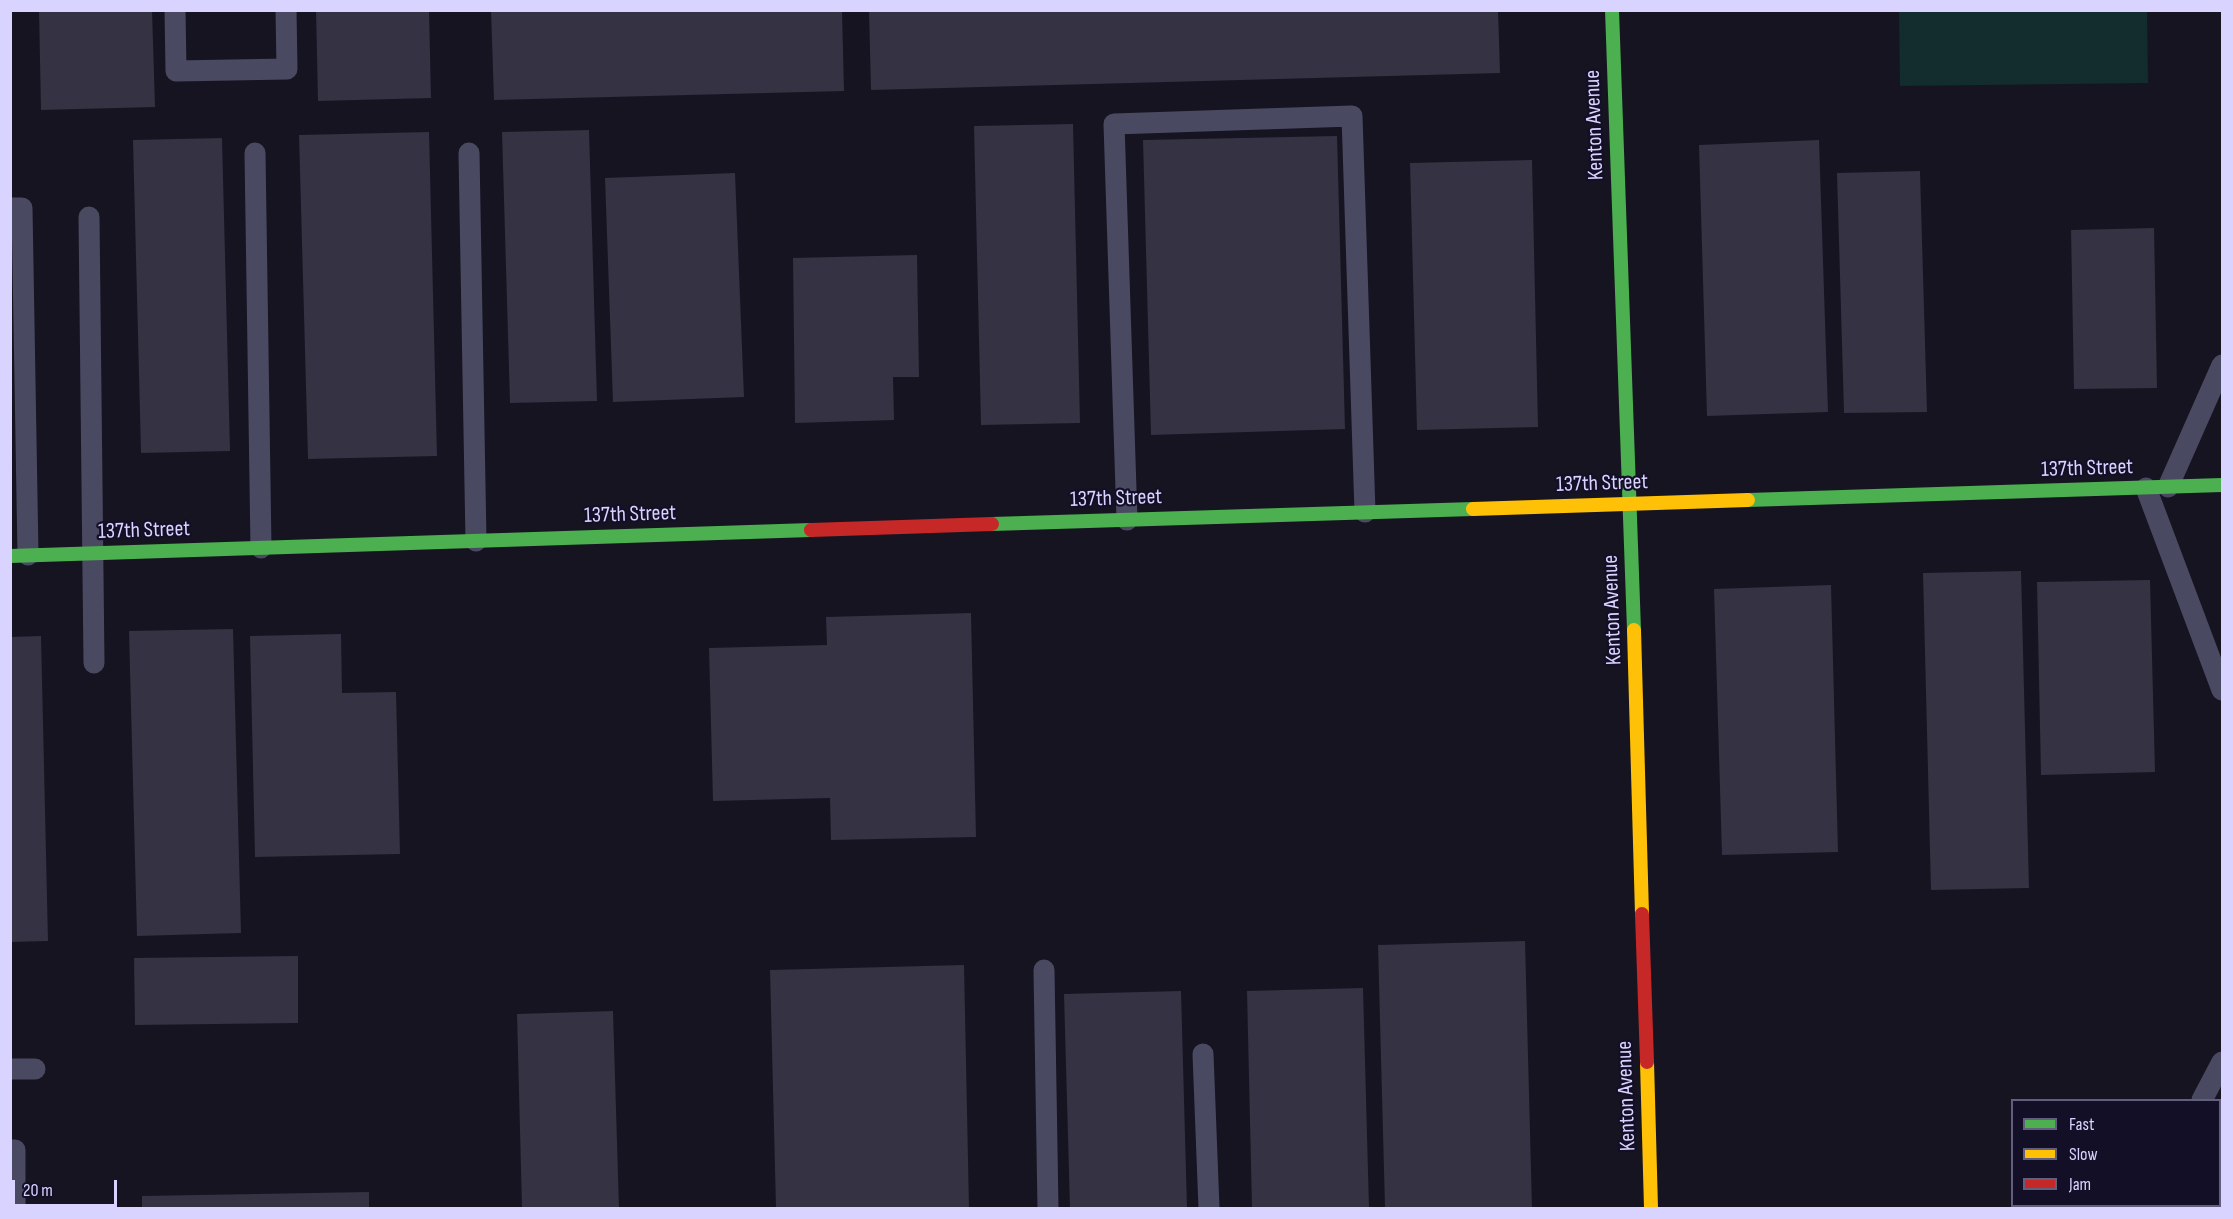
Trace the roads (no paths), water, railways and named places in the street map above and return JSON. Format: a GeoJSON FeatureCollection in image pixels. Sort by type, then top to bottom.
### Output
{"type":"FeatureCollection","features":[{"type":"Feature","properties":{"kind":"street","name":"Kenton Avenue"},"geometry":{"type":"LineString","coordinates":[[1612,10],[1630,504],[1651,1209]]}},
{"type":"Feature","properties":{"kind":"street","name":"137th Street"},"geometry":{"type":"LineString","coordinates":[[19,555],[2223,485]]}},
{"type":"Feature","properties":{"kind":"lane"},"geometry":{"type":"LineString","coordinates":[[175,10],[176,71],[288,69],[286,10]]}},
{"type":"Feature","properties":{"kind":"lane"},"geometry":{"type":"LineString","coordinates":[[1127,520],[1114,124],[1352,117],[1365,512]]}},
{"type":"Feature","properties":{"kind":"lane"},"geometry":{"type":"LineString","coordinates":[[255,153],[261,548]]}},
{"type":"Feature","properties":{"kind":"lane"},"geometry":{"type":"LineString","coordinates":[[469,153],[476,541]]}},
{"type":"Feature","properties":{"kind":"lane"},"geometry":{"type":"LineString","coordinates":[[10,208],[22,208],[19,555]]}},
{"type":"Feature","properties":{"kind":"lane"},"geometry":{"type":"LineString","coordinates":[[89,217],[94,663]]}},
{"type":"Feature","properties":{"kind":"lane"},"geometry":{"type":"LineString","coordinates":[[2168,487],[2223,365]]}},
{"type":"Feature","properties":{"kind":"lane"},"geometry":{"type":"LineString","coordinates":[[2146,488],[2223,690]]}},
{"type":"Feature","properties":{"kind":"lane"},"geometry":{"type":"LineString","coordinates":[[1044,970],[1048,1209]]}},
{"type":"Feature","properties":{"kind":"lane"},"geometry":{"type":"LineString","coordinates":[[1203,1054],[1209,1209]]}},
{"type":"Feature","properties":{"kind":"lane"},"geometry":{"type":"LineString","coordinates":[[2203,1099],[2223,1062]]}},
{"type":"Feature","properties":{"kind":"lane"},"geometry":{"type":"LineString","coordinates":[[10,1069],[35,1069]]}},
{"type":"Feature","properties":{"kind":"lane"},"geometry":{"type":"LineString","coordinates":[[10,1150],[15,1150],[15,1209]]}}]}
